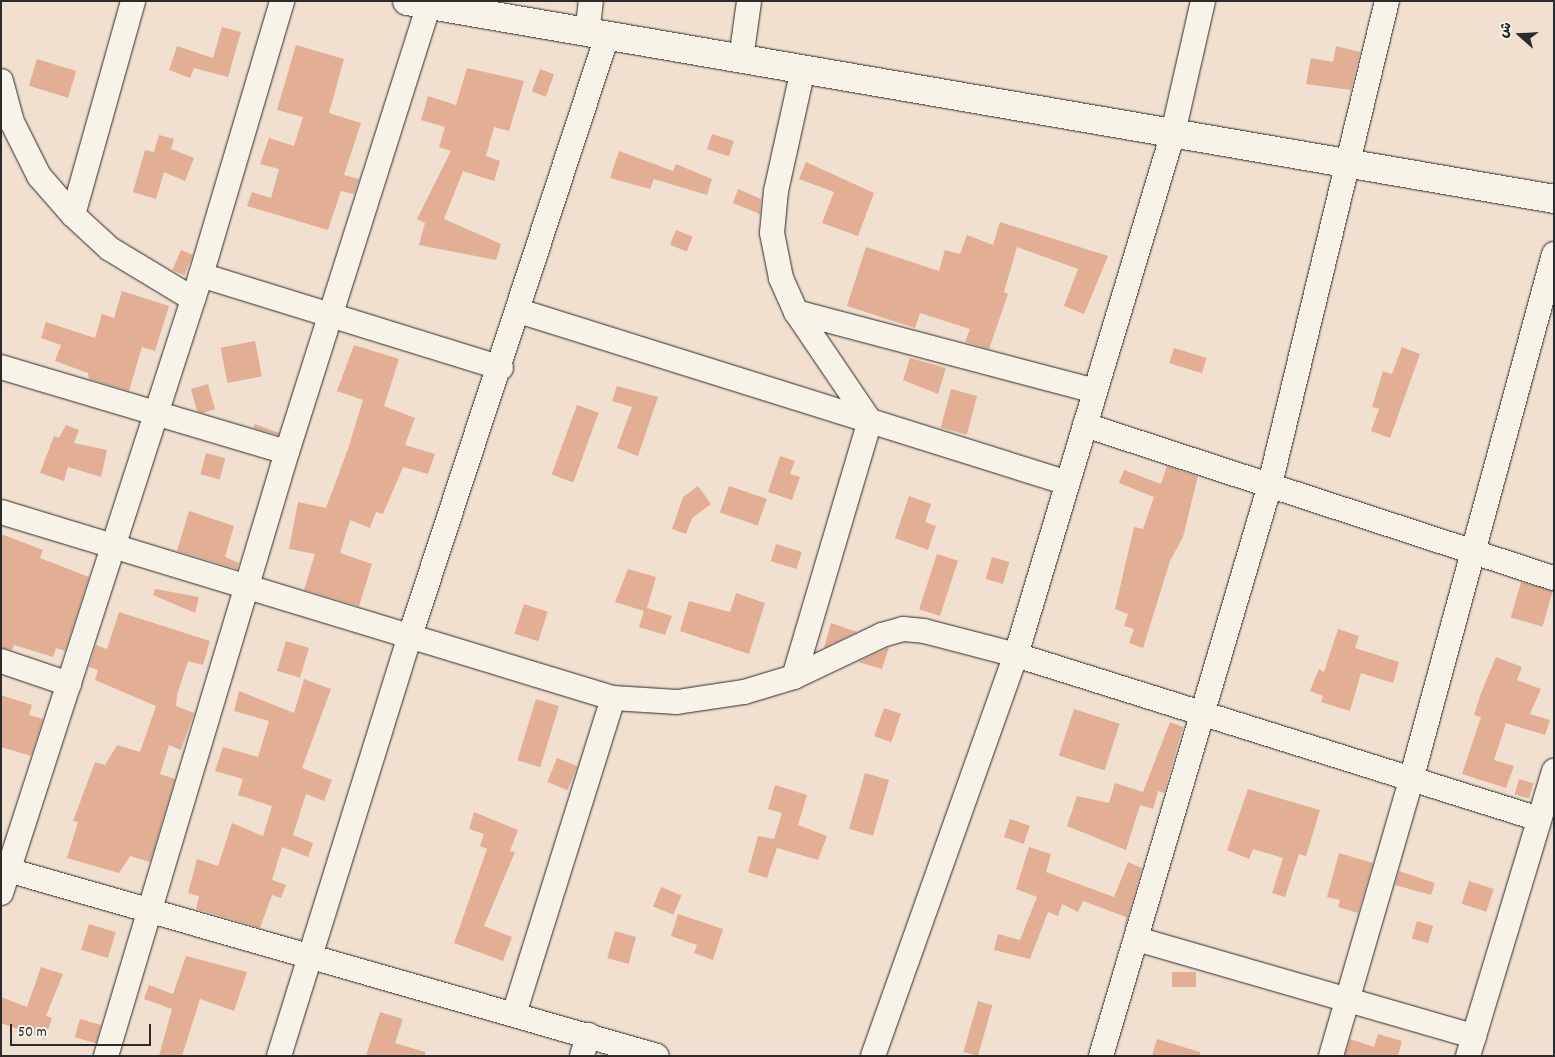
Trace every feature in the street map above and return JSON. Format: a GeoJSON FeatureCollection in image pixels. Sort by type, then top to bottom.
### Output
{"type":"FeatureCollection","features":[{"type":"Feature","properties":{"kind":"main road"},"geometry":{"type":"LineString","coordinates":[[422,3],[597,35],[1554,199]]}},
{"type":"Feature","properties":{"kind":"street"},"geometry":{"type":"LineString","coordinates":[[73,215],[133,1]]}},
{"type":"Feature","properties":{"kind":"street"},"geometry":{"type":"LineString","coordinates":[[1,893],[5,869],[69,684],[201,275],[282,1]]}},
{"type":"Feature","properties":{"kind":"street"},"geometry":{"type":"LineString","coordinates":[[279,1056],[410,636],[519,311],[597,35],[591,1]]}},
{"type":"Feature","properties":{"kind":"street"},"geometry":{"type":"LineString","coordinates":[[740,59],[749,1]]}},
{"type":"Feature","properties":{"kind":"street"},"geometry":{"type":"LineString","coordinates":[[873,1056],[1016,655],[1173,133],[1203,1]]}},
{"type":"Feature","properties":{"kind":"street"},"geometry":{"type":"LineString","coordinates":[[1102,1056],[1204,715],[1269,488],[1351,164],[1387,1]]}},
{"type":"Feature","properties":{"kind":"street"},"geometry":{"type":"LineString","coordinates":[[106,1056],[147,913],[248,586],[287,452],[332,316],[422,3]]}},
{"type":"Feature","properties":{"kind":"street"},"geometry":{"type":"LineString","coordinates":[[803,70],[776,191],[772,233],[781,278],[796,312],[870,421]]}},
{"type":"Feature","properties":{"kind":"street"},"geometry":{"type":"LineString","coordinates":[[1,81],[12,122],[39,176],[73,215],[110,249],[193,299]]}},
{"type":"Feature","properties":{"kind":"street"},"geometry":{"type":"LineString","coordinates":[[1331,1056],[1411,780],[1554,254]]}},
{"type":"Feature","properties":{"kind":"street"},"geometry":{"type":"LineString","coordinates":[[201,275],[501,368]]}},
{"type":"Feature","properties":{"kind":"street"},"geometry":{"type":"LineString","coordinates":[[519,311],[1068,483]]}},
{"type":"Feature","properties":{"kind":"street"},"geometry":{"type":"LineString","coordinates":[[796,312],[1095,391]]}},
{"type":"Feature","properties":{"kind":"street"},"geometry":{"type":"LineString","coordinates":[[1,367],[157,411],[287,452]]}},
{"type":"Feature","properties":{"kind":"street"},"geometry":{"type":"LineString","coordinates":[[794,677],[870,421]]}},
{"type":"Feature","properties":{"kind":"street"},"geometry":{"type":"LineString","coordinates":[[1085,424],[1269,488],[1554,578]]}},
{"type":"Feature","properties":{"kind":"street"},"geometry":{"type":"LineString","coordinates":[[1,512],[613,698],[677,702],[744,692],[794,677],[903,629],[1016,655],[1539,819]]}},
{"type":"Feature","properties":{"kind":"street"},"geometry":{"type":"LineString","coordinates":[[1,662],[69,684]]}},
{"type":"Feature","properties":{"kind":"street"},"geometry":{"type":"LineString","coordinates":[[514,1014],[613,698]]}},
{"type":"Feature","properties":{"kind":"street"},"geometry":{"type":"LineString","coordinates":[[1137,939],[1348,998],[1471,1046],[1554,771]]}},
{"type":"Feature","properties":{"kind":"street"},"geometry":{"type":"LineString","coordinates":[[5,869],[147,913],[514,1014],[585,1045],[657,1056]]}},
{"type":"Feature","properties":{"kind":"building"},"geometry":{"type":"Polygon","coordinates":[[[222,27],[241,32],[228,77],[194,68],[190,78],[169,70],[177,46],[213,58],[222,27]]]}},
{"type":"Feature","properties":{"kind":"building"},"geometry":{"type":"Polygon","coordinates":[[[296,45],[344,59],[329,113],[361,123],[344,175],[359,179],[354,194],[341,191],[328,230],[247,206],[252,192],[271,198],[279,169],[260,164],[269,138],[294,146],[303,117],[277,110],[296,45]]]}},
{"type":"Feature","properties":{"kind":"building"},"geometry":{"type":"Polygon","coordinates":[[[1336,46],[1360,52],[1351,90],[1306,84],[1311,58],[1333,62],[1336,46]]]}},
{"type":"Feature","properties":{"kind":"building"},"geometry":{"type":"Polygon","coordinates":[[[37,59],[76,71],[68,98],[29,86],[37,59]]]}},
{"type":"Feature","properties":{"kind":"building"},"geometry":{"type":"Polygon","coordinates":[[[467,68],[524,81],[509,131],[494,127],[486,156],[500,161],[494,181],[463,171],[444,219],[501,244],[496,260],[419,245],[425,223],[417,219],[451,151],[439,147],[445,127],[421,120],[428,96],[456,105],[467,68]]]}},
{"type":"Feature","properties":{"kind":"building"},"geometry":{"type":"Polygon","coordinates":[[[540,69],[554,74],[546,97],[532,92],[540,69]]]}},
{"type":"Feature","properties":{"kind":"building"},"geometry":{"type":"Polygon","coordinates":[[[712,134],[734,141],[729,156],[707,149],[712,134]]]}},
{"type":"Feature","properties":{"kind":"building"},"geometry":{"type":"Polygon","coordinates":[[[159,135],[174,139],[171,149],[194,158],[185,181],[164,172],[156,199],[133,192],[145,150],[154,152],[159,135]]]}},
{"type":"Feature","properties":{"kind":"building"},"geometry":{"type":"Polygon","coordinates":[[[619,151],[673,171],[676,164],[712,179],[707,195],[654,179],[650,189],[610,178],[619,151]]]}},
{"type":"Feature","properties":{"kind":"building"},"geometry":{"type":"Polygon","coordinates":[[[806,162],[874,193],[858,236],[822,223],[834,192],[799,179],[806,162]]]}},
{"type":"Feature","properties":{"kind":"building"},"geometry":{"type":"Polygon","coordinates":[[[738,189],[761,199],[760,214],[733,203],[738,189]]]}},
{"type":"Feature","properties":{"kind":"building"},"geometry":{"type":"Polygon","coordinates":[[[1000,222],[1108,256],[1084,314],[1064,306],[1078,269],[1017,247],[1004,292],[1008,294],[989,349],[965,342],[970,329],[920,313],[915,328],[847,306],[866,247],[939,271],[945,250],[960,254],[967,235],[993,245],[1000,222]]]}},
{"type":"Feature","properties":{"kind":"building"},"geometry":{"type":"Polygon","coordinates":[[[676,230],[693,237],[687,252],[670,245],[676,230]]]}},
{"type":"Feature","properties":{"kind":"building"},"geometry":{"type":"Polygon","coordinates":[[[181,250],[193,255],[184,275],[172,270],[181,250]]]}},
{"type":"Feature","properties":{"kind":"building"},"geometry":{"type":"Polygon","coordinates":[[[122,291],[169,306],[155,351],[142,347],[129,391],[89,379],[88,373],[55,361],[61,345],[41,338],[46,322],[95,338],[102,314],[114,318],[122,291]]]}},
{"type":"Feature","properties":{"kind":"building"},"geometry":{"type":"Polygon","coordinates":[[[255,341],[262,376],[228,383],[221,348],[255,341]]]}},
{"type":"Feature","properties":{"kind":"building"},"geometry":{"type":"Polygon","coordinates":[[[354,345],[399,359],[384,406],[415,418],[405,445],[435,454],[428,474],[403,467],[383,514],[376,512],[370,528],[350,520],[340,553],[372,564],[359,606],[304,590],[315,554],[289,549],[298,502],[326,508],[348,449],[363,400],[337,391],[354,345]]]}},
{"type":"Feature","properties":{"kind":"building"},"geometry":{"type":"Polygon","coordinates":[[[1402,347],[1420,354],[1390,438],[1371,431],[1379,409],[1372,407],[1383,371],[1392,374],[1402,347]]]}},
{"type":"Feature","properties":{"kind":"building"},"geometry":{"type":"Polygon","coordinates":[[[1174,348],[1207,358],[1202,373],[1169,363],[1174,348]]]}},
{"type":"Feature","properties":{"kind":"building"},"geometry":{"type":"Polygon","coordinates":[[[910,358],[946,368],[938,394],[903,380],[910,358]]]}},
{"type":"Feature","properties":{"kind":"building"},"geometry":{"type":"Polygon","coordinates":[[[208,384],[215,409],[203,413],[197,411],[191,389],[208,384]]]}},
{"type":"Feature","properties":{"kind":"building"},"geometry":{"type":"Polygon","coordinates":[[[617,386],[658,397],[638,456],[617,448],[632,407],[612,401],[617,386]]]}},
{"type":"Feature","properties":{"kind":"building"},"geometry":{"type":"Polygon","coordinates":[[[951,389],[977,396],[967,435],[941,428],[951,389]]]}},
{"type":"Feature","properties":{"kind":"building"},"geometry":{"type":"Polygon","coordinates":[[[577,405],[599,413],[573,482],[552,475],[577,405]]]}},
{"type":"Feature","properties":{"kind":"building"},"geometry":{"type":"Polygon","coordinates":[[[255,424],[279,433],[278,435],[253,428],[255,424]]]}},
{"type":"Feature","properties":{"kind":"building"},"geometry":{"type":"Polygon","coordinates":[[[66,425],[79,430],[74,443],[107,450],[101,477],[68,467],[64,481],[40,473],[54,436],[59,438],[66,425]]]}},
{"type":"Feature","properties":{"kind":"building"},"geometry":{"type":"Polygon","coordinates":[[[206,453],[225,458],[220,479],[200,474],[206,453]]]}},
{"type":"Feature","properties":{"kind":"building"},"geometry":{"type":"Polygon","coordinates":[[[780,456],[795,461],[790,474],[800,477],[792,500],[768,492],[780,456]]]}},
{"type":"Feature","properties":{"kind":"building"},"geometry":{"type":"Polygon","coordinates":[[[1167,466],[1198,476],[1183,537],[1170,561],[1143,648],[1129,643],[1134,629],[1124,626],[1128,614],[1115,609],[1134,527],[1143,529],[1154,497],[1119,483],[1124,470],[1161,484],[1167,466]]]}},
{"type":"Feature","properties":{"kind":"building"},"geometry":{"type":"Polygon","coordinates":[[[698,486],[711,504],[692,518],[686,534],[672,529],[683,497],[698,486]]]}},
{"type":"Feature","properties":{"kind":"building"},"geometry":{"type":"Polygon","coordinates":[[[729,486],[767,499],[758,525],[720,512],[729,486]]]}},
{"type":"Feature","properties":{"kind":"building"},"geometry":{"type":"Polygon","coordinates":[[[909,496],[931,504],[925,522],[936,526],[928,550],[895,538],[909,496]]]}},
{"type":"Feature","properties":{"kind":"building"},"geometry":{"type":"Polygon","coordinates":[[[189,511],[234,526],[225,557],[239,563],[237,569],[177,551],[189,511]]]}},
{"type":"Feature","properties":{"kind":"building"},"geometry":{"type":"Polygon","coordinates":[[[1,534],[43,550],[40,558],[89,577],[65,651],[56,648],[53,657],[14,645],[12,650],[1,648],[1,534]]]}},
{"type":"Feature","properties":{"kind":"building"},"geometry":{"type":"Polygon","coordinates":[[[776,544],[802,552],[797,569],[771,561],[776,544]]]}},
{"type":"Feature","properties":{"kind":"building"},"geometry":{"type":"Polygon","coordinates":[[[937,554],[958,561],[940,616],[919,609],[937,554]]]}},
{"type":"Feature","properties":{"kind":"building"},"geometry":{"type":"Polygon","coordinates":[[[992,557],[1009,562],[1003,584],[986,579],[992,557]]]}},
{"type":"Feature","properties":{"kind":"building"},"geometry":{"type":"Polygon","coordinates":[[[628,569],[656,577],[647,608],[672,616],[665,635],[639,627],[644,611],[615,602],[628,569]]]}},
{"type":"Feature","properties":{"kind":"building"},"geometry":{"type":"Polygon","coordinates":[[[1521,582],[1553,591],[1543,627],[1511,618],[1521,582]]]}},
{"type":"Feature","properties":{"kind":"building"},"geometry":{"type":"Polygon","coordinates":[[[155,589],[199,597],[195,613],[153,595],[155,589]]]}},
{"type":"Feature","properties":{"kind":"building"},"geometry":{"type":"Polygon","coordinates":[[[736,593],[765,603],[749,654],[680,631],[689,601],[730,612],[736,593]]]}},
{"type":"Feature","properties":{"kind":"building"},"geometry":{"type":"Polygon","coordinates":[[[524,604],[548,612],[538,641],[514,633],[524,604]]]}},
{"type":"Feature","properties":{"kind":"building"},"geometry":{"type":"Polygon","coordinates":[[[119,612],[210,641],[203,665],[188,661],[177,695],[176,706],[194,713],[181,750],[169,745],[160,774],[175,779],[150,862],[130,856],[119,873],[67,858],[78,822],[73,821],[95,762],[105,765],[117,745],[140,752],[156,706],[95,680],[98,670],[89,667],[96,645],[107,649],[119,612]]]}},
{"type":"Feature","properties":{"kind":"building"},"geometry":{"type":"Polygon","coordinates":[[[831,623],[857,632],[824,648],[831,623]]]}},
{"type":"Feature","properties":{"kind":"building"},"geometry":{"type":"Polygon","coordinates":[[[1338,629],[1359,636],[1355,648],[1399,662],[1393,683],[1361,673],[1350,711],[1321,702],[1323,696],[1310,691],[1319,669],[1324,672],[1338,629]]]}},
{"type":"Feature","properties":{"kind":"building"},"geometry":{"type":"Polygon","coordinates":[[[286,641],[309,648],[300,678],[277,671],[286,641]]]}},
{"type":"Feature","properties":{"kind":"building"},"geometry":{"type":"Polygon","coordinates":[[[889,647],[882,669],[858,662],[887,648],[889,647]]]}},
{"type":"Feature","properties":{"kind":"building"},"geometry":{"type":"Polygon","coordinates":[[[1496,657],[1522,667],[1517,680],[1541,689],[1530,714],[1550,720],[1545,735],[1506,723],[1494,760],[1514,766],[1506,788],[1462,774],[1481,717],[1474,715],[1496,657]]]}},
{"type":"Feature","properties":{"kind":"building"},"geometry":{"type":"Polygon","coordinates":[[[304,679],[331,689],[302,768],[332,780],[324,801],[306,794],[293,835],[313,843],[308,857],[282,847],[272,880],[286,885],[281,898],[272,895],[260,928],[196,909],[199,896],[188,893],[197,859],[218,866],[232,823],[263,836],[272,806],[238,795],[243,779],[215,771],[223,747],[258,757],[269,721],[234,711],[239,691],[294,713],[304,679]]]}},
{"type":"Feature","properties":{"kind":"building"},"geometry":{"type":"Polygon","coordinates":[[[1,695],[32,705],[29,715],[43,719],[31,756],[1,747],[1,695]]]}},
{"type":"Feature","properties":{"kind":"building"},"geometry":{"type":"Polygon","coordinates":[[[536,699],[559,706],[540,767],[517,760],[536,699]]]}},
{"type":"Feature","properties":{"kind":"building"},"geometry":{"type":"Polygon","coordinates":[[[884,708],[901,714],[891,742],[874,736],[884,708]]]}},
{"type":"Feature","properties":{"kind":"building"},"geometry":{"type":"Polygon","coordinates":[[[1074,709],[1120,724],[1105,770],[1059,756],[1074,709]]]}},
{"type":"Feature","properties":{"kind":"building"},"geometry":{"type":"Polygon","coordinates":[[[1170,722],[1183,727],[1164,793],[1158,791],[1153,809],[1140,805],[1126,850],[1067,826],[1077,796],[1109,803],[1115,783],[1143,792],[1170,722]]]}},
{"type":"Feature","properties":{"kind":"building"},"geometry":{"type":"Polygon","coordinates":[[[557,758],[577,766],[568,790],[547,782],[557,758]]]}},
{"type":"Feature","properties":{"kind":"building"},"geometry":{"type":"Polygon","coordinates":[[[865,773],[889,780],[873,836],[849,829],[865,773]]]}},
{"type":"Feature","properties":{"kind":"building"},"geometry":{"type":"Polygon","coordinates":[[[1519,779],[1533,783],[1529,799],[1515,794],[1519,779]]]}},
{"type":"Feature","properties":{"kind":"building"},"geometry":{"type":"Polygon","coordinates":[[[775,785],[807,795],[798,825],[827,836],[818,860],[777,848],[767,878],[748,872],[758,836],[774,839],[782,813],[768,809],[775,785]]]}},
{"type":"Feature","properties":{"kind":"building"},"geometry":{"type":"Polygon","coordinates":[[[1248,789],[1320,810],[1306,856],[1299,854],[1285,897],[1272,893],[1283,858],[1253,849],[1249,859],[1227,850],[1248,789]]]}},
{"type":"Feature","properties":{"kind":"building"},"geometry":{"type":"Polygon","coordinates":[[[474,812],[518,830],[510,851],[515,852],[484,926],[512,937],[503,961],[454,943],[487,849],[480,846],[484,834],[469,829],[474,812]]]}},
{"type":"Feature","properties":{"kind":"building"},"geometry":{"type":"Polygon","coordinates":[[[1010,819],[1030,826],[1024,844],[1004,837],[1010,819]]]}},
{"type":"Feature","properties":{"kind":"building"},"geometry":{"type":"Polygon","coordinates":[[[1029,847],[1051,854],[1046,872],[1114,897],[1128,862],[1142,868],[1124,930],[1126,917],[1083,901],[1078,912],[1062,904],[1058,916],[1048,912],[1030,959],[994,950],[998,934],[1020,940],[1037,897],[1016,889],[1029,847]]]}},
{"type":"Feature","properties":{"kind":"building"},"geometry":{"type":"Polygon","coordinates":[[[1339,853],[1373,863],[1358,913],[1338,907],[1340,900],[1327,897],[1339,853]]]}},
{"type":"Feature","properties":{"kind":"building"},"geometry":{"type":"Polygon","coordinates":[[[1399,871],[1435,883],[1431,895],[1395,885],[1399,871]]]}},
{"type":"Feature","properties":{"kind":"building"},"geometry":{"type":"Polygon","coordinates":[[[1469,881],[1494,889],[1486,912],[1462,904],[1469,881]]]}},
{"type":"Feature","properties":{"kind":"building"},"geometry":{"type":"Polygon","coordinates":[[[661,887],[681,895],[674,915],[653,906],[661,887]]]}},
{"type":"Feature","properties":{"kind":"building"},"geometry":{"type":"Polygon","coordinates":[[[678,914],[723,929],[713,960],[694,953],[697,945],[671,936],[678,914]]]}},
{"type":"Feature","properties":{"kind":"building"},"geometry":{"type":"Polygon","coordinates":[[[1417,921],[1433,926],[1428,943],[1412,938],[1417,921]]]}},
{"type":"Feature","properties":{"kind":"building"},"geometry":{"type":"Polygon","coordinates":[[[89,924],[116,932],[108,958],[81,950],[89,924]]]}},
{"type":"Feature","properties":{"kind":"building"},"geometry":{"type":"Polygon","coordinates":[[[615,931],[636,937],[628,964],[607,958],[615,931]]]}},
{"type":"Feature","properties":{"kind":"building"},"geometry":{"type":"Polygon","coordinates":[[[186,956],[247,972],[234,1011],[200,999],[182,1056],[159,1056],[172,1009],[144,999],[149,985],[173,994],[186,956]]]}},
{"type":"Feature","properties":{"kind":"building"},"geometry":{"type":"Polygon","coordinates":[[[41,967],[63,974],[46,1016],[52,1018],[45,1039],[1,1023],[1,997],[27,1007],[41,967]]]}},
{"type":"Feature","properties":{"kind":"building"},"geometry":{"type":"Polygon","coordinates":[[[1172,972],[1196,972],[1196,987],[1172,987],[1172,972]]]}},
{"type":"Feature","properties":{"kind":"building"},"geometry":{"type":"Polygon","coordinates":[[[978,1001],[992,1005],[978,1056],[963,1052],[978,1001]]]}},
{"type":"Feature","properties":{"kind":"building"},"geometry":{"type":"Polygon","coordinates":[[[380,1012],[403,1019],[395,1043],[425,1052],[425,1056],[366,1056],[380,1012]]]}},
{"type":"Feature","properties":{"kind":"building"},"geometry":{"type":"Polygon","coordinates":[[[80,1019],[101,1025],[96,1043],[75,1037],[80,1019]]]}},
{"type":"Feature","properties":{"kind":"building"},"geometry":{"type":"Polygon","coordinates":[[[1378,1034],[1402,1041],[1398,1056],[1345,1056],[1350,1039],[1374,1047],[1378,1034]]]}},
{"type":"Feature","properties":{"kind":"building"},"geometry":{"type":"Polygon","coordinates":[[[1157,1039],[1200,1052],[1200,1056],[1152,1056],[1157,1039]]]}}]}
